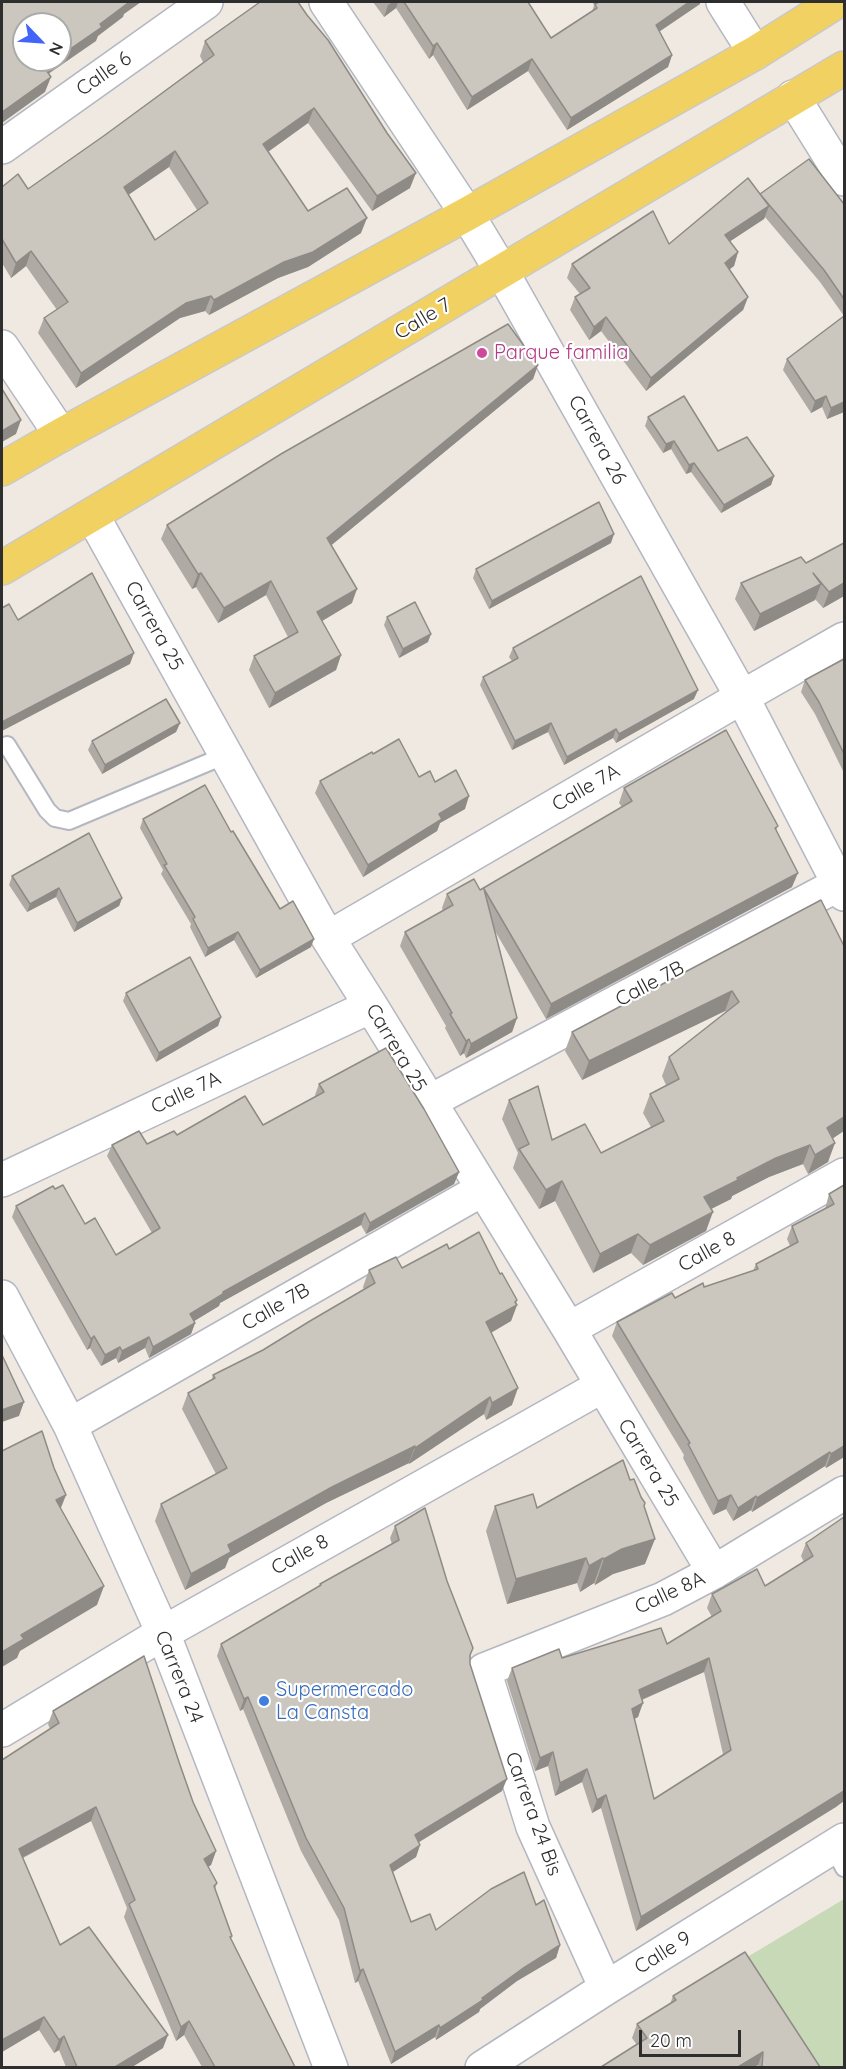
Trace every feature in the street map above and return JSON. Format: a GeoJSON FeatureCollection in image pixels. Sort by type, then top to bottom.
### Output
{"type":"FeatureCollection","features":[{"type":"Feature","properties":{"kind":"main road"},"geometry":{"type":"LineString","coordinates":[[2,469],[467,214],[755,52],[836,2]]}},
{"type":"Feature","properties":{"kind":"main road","name":"Calle 7"},"geometry":{"type":"LineString","coordinates":[[2,568],[844,68]]}},
{"type":"Feature","properties":{"kind":"street","name":"Calle 6"},"geometry":{"type":"LineString","coordinates":[[2,147],[206,2]]}},
{"type":"Feature","properties":{"kind":"street","name":"Carrera 26"},"geometry":{"type":"LineString","coordinates":[[326,2],[467,214],[502,272],[742,697],[842,889]]}},
{"type":"Feature","properties":{"kind":"street"},"geometry":{"type":"LineString","coordinates":[[723,2],[755,52]]}},
{"type":"Feature","properties":{"kind":"street"},"geometry":{"type":"LineString","coordinates":[[794,97],[844,179]]}},
{"type":"Feature","properties":{"kind":"street"},"geometry":{"type":"LineString","coordinates":[[2,347],[61,435]]}},
{"type":"Feature","properties":{"kind":"street","name":"Carrera 25"},"geometry":{"type":"LineString","coordinates":[[92,515],[328,938],[569,1329],[714,1572]]}},
{"type":"Feature","properties":{"kind":"street","name":"Calle 7A"},"geometry":{"type":"LineString","coordinates":[[328,938],[844,639]]}},
{"type":"Feature","properties":{"kind":"street","name":"Calle 7B"},"geometry":{"type":"LineString","coordinates":[[429,1101],[842,889]]}},
{"type":"Feature","properties":{"kind":"street","name":"Calle 7A"},"geometry":{"type":"LineString","coordinates":[[2,1180],[372,1006]]}},
{"type":"Feature","properties":{"kind":"street","name":"Calle 8"},"geometry":{"type":"LineString","coordinates":[[569,1329],[844,1175]]}},
{"type":"Feature","properties":{"kind":"street","name":"Calle 7B"},"geometry":{"type":"LineString","coordinates":[[70,1425],[483,1189]]}},
{"type":"Feature","properties":{"kind":"street","name":"Carrera 24"},"geometry":{"type":"LineString","coordinates":[[2,1297],[70,1425],[163,1633],[331,2067]]}},
{"type":"Feature","properties":{"kind":"street","name":"Calle 8"},"geometry":{"type":"LineString","coordinates":[[2,1730],[163,1633],[602,1386]]}},
{"type":"Feature","properties":{"kind":"street","name":"Calle 8A"},"geometry":{"type":"LineString","coordinates":[[484,1670],[663,1599],[714,1572],[844,1493]]}},
{"type":"Feature","properties":{"kind":"street","name":"Carrera 24 Bis"},"geometry":{"type":"LineString","coordinates":[[484,1670],[533,1827],[606,1988]]}},
{"type":"Feature","properties":{"kind":"street","name":"Calle 9"},"geometry":{"type":"LineString","coordinates":[[482,2067],[606,1988],[841,1852]]}},
{"type":"Feature","properties":{"kind":"lane"},"geometry":{"type":"LineString","coordinates":[[7,745],[47,810],[56,818],[69,821],[226,755]]}},
{"type":"Feature","properties":{"kind":"green space"},"geometry":{"type":"Polygon","coordinates":[[[844,1899],[844,2067],[674,2067],[649,2016],[844,1899]]]}},
{"type":"Feature","properties":{"kind":"building"},"geometry":{"type":"Polygon","coordinates":[[[2,2],[128,3],[100,24],[102,27],[72,48],[72,12],[12,12],[12,72],[48,72],[51,77],[2,112],[2,2]]]}},
{"type":"Feature","properties":{"kind":"building"},"geometry":{"type":"Polygon","coordinates":[[[260,2],[298,2],[328,40],[387,133],[416,173],[377,196],[314,108],[263,144],[308,211],[347,188],[367,218],[313,252],[284,262],[214,300],[211,296],[186,303],[81,373],[44,318],[68,302],[31,251],[16,263],[2,239],[2,187],[18,174],[28,189],[105,135],[214,55],[205,41],[260,2]],[[175,151],[124,187],[155,240],[208,203],[175,151]]]}},
{"type":"Feature","properties":{"kind":"building"},"geometry":{"type":"Polygon","coordinates":[[[404,2],[528,2],[551,38],[597,8],[595,4],[599,2],[689,2],[656,25],[672,55],[571,118],[532,59],[472,97],[437,43],[433,46],[404,2]]]}},
{"type":"Feature","properties":{"kind":"building"},"geometry":{"type":"Polygon","coordinates":[[[809,159],[844,204],[844,299],[824,270],[760,194],[809,159]]]}},
{"type":"Feature","properties":{"kind":"building"},"geometry":{"type":"Polygon","coordinates":[[[748,178],[769,206],[725,235],[738,252],[725,263],[748,297],[651,378],[606,317],[594,327],[575,297],[590,288],[572,264],[653,211],[669,244],[748,178]]]}},
{"type":"Feature","properties":{"kind":"building"},"geometry":{"type":"Polygon","coordinates":[[[844,316],[844,402],[831,408],[826,396],[815,401],[787,359],[844,316]]]}},
{"type":"Feature","properties":{"kind":"building"},"geometry":{"type":"Polygon","coordinates":[[[508,324],[538,365],[327,538],[357,589],[317,612],[341,655],[275,693],[254,656],[298,632],[271,581],[224,608],[201,573],[198,574],[167,525],[281,454],[508,324]]]}},
{"type":"Feature","properties":{"kind":"building"},"geometry":{"type":"Polygon","coordinates":[[[2,389],[21,420],[2,431],[2,389]]]}},
{"type":"Feature","properties":{"kind":"building"},"geometry":{"type":"Polygon","coordinates":[[[684,396],[718,451],[747,437],[774,476],[724,505],[694,463],[689,465],[674,441],[666,444],[648,417],[684,396]]]}},
{"type":"Feature","properties":{"kind":"building"},"geometry":{"type":"Polygon","coordinates":[[[599,502],[614,534],[492,601],[476,569],[599,502]]]}},
{"type":"Feature","properties":{"kind":"building"},"geometry":{"type":"Polygon","coordinates":[[[844,543],[844,583],[829,592],[813,573],[821,584],[760,614],[741,583],[801,557],[806,563],[844,543]]]}},
{"type":"Feature","properties":{"kind":"building"},"geometry":{"type":"Polygon","coordinates":[[[92,573],[134,653],[2,722],[2,608],[9,604],[18,620],[92,573]]]}},
{"type":"Feature","properties":{"kind":"building"},"geometry":{"type":"Polygon","coordinates":[[[641,576],[698,690],[619,734],[616,729],[567,757],[551,723],[515,741],[483,677],[518,658],[513,648],[641,576]]]}},
{"type":"Feature","properties":{"kind":"building"},"geometry":{"type":"Polygon","coordinates":[[[415,602],[431,634],[403,649],[387,617],[415,602]]]}},
{"type":"Feature","properties":{"kind":"building"},"geometry":{"type":"Polygon","coordinates":[[[844,659],[844,754],[819,702],[805,680],[844,659]]]}},
{"type":"Feature","properties":{"kind":"building"},"geometry":{"type":"Polygon","coordinates":[[[166,699],[180,723],[105,765],[92,741],[166,699]]]}},
{"type":"Feature","properties":{"kind":"building"},"geometry":{"type":"Polygon","coordinates":[[[726,730],[778,826],[775,828],[798,873],[551,1004],[484,889],[517,1018],[471,1044],[469,1039],[466,1041],[405,932],[453,905],[447,894],[474,879],[480,890],[632,801],[624,788],[726,730]]]}},
{"type":"Feature","properties":{"kind":"building"},"geometry":{"type":"Polygon","coordinates":[[[399,739],[419,777],[430,771],[435,782],[456,770],[469,796],[439,814],[442,819],[368,865],[320,781],[399,739]]]}},
{"type":"Feature","properties":{"kind":"building"},"geometry":{"type":"Polygon","coordinates":[[[205,785],[231,832],[233,831],[280,909],[293,901],[314,939],[260,970],[238,932],[208,948],[193,919],[195,917],[164,865],[167,864],[143,819],[205,785]]]}},
{"type":"Feature","properties":{"kind":"building"},"geometry":{"type":"Polygon","coordinates":[[[89,833],[122,898],[77,923],[59,888],[30,904],[12,876],[89,833]]]}},
{"type":"Feature","properties":{"kind":"building"},"geometry":{"type":"Polygon","coordinates":[[[821,900],[844,946],[844,1117],[827,1128],[835,1143],[815,1155],[810,1145],[776,1158],[737,1178],[738,1180],[704,1197],[713,1212],[650,1245],[638,1234],[600,1254],[562,1181],[546,1190],[519,1149],[529,1144],[509,1100],[538,1086],[552,1140],[585,1124],[601,1153],[664,1121],[650,1094],[679,1079],[669,1057],[739,1002],[732,991],[589,1061],[572,1032],[821,900]]]}},
{"type":"Feature","properties":{"kind":"building"},"geometry":{"type":"Polygon","coordinates":[[[190,957],[221,1017],[159,1053],[126,993],[190,957]]]}},
{"type":"Feature","properties":{"kind":"building"},"geometry":{"type":"Polygon","coordinates":[[[386,1048],[459,1172],[370,1223],[365,1213],[223,1292],[190,1314],[195,1323],[153,1347],[149,1337],[122,1351],[120,1347],[105,1355],[94,1336],[91,1339],[16,1206],[53,1186],[55,1189],[63,1185],[85,1224],[95,1218],[116,1255],[160,1228],[112,1145],[139,1131],[147,1144],[174,1131],[177,1135],[245,1096],[263,1125],[324,1092],[319,1084],[386,1048]]]}},
{"type":"Feature","properties":{"kind":"building"},"geometry":{"type":"Polygon","coordinates":[[[844,1185],[844,1446],[831,1454],[830,1452],[738,1508],[731,1495],[718,1501],[688,1444],[690,1443],[617,1322],[672,1293],[675,1298],[703,1283],[704,1287],[758,1269],[756,1264],[798,1242],[792,1226],[834,1204],[829,1194],[844,1185]]]}},
{"type":"Feature","properties":{"kind":"building"},"geometry":{"type":"Polygon","coordinates":[[[479,1232],[500,1274],[502,1273],[517,1300],[515,1302],[517,1305],[486,1322],[518,1388],[492,1403],[490,1397],[415,1448],[415,1446],[332,1487],[228,1545],[231,1552],[191,1574],[161,1504],[227,1468],[188,1393],[215,1378],[213,1375],[263,1350],[375,1283],[369,1270],[396,1257],[402,1268],[447,1244],[449,1249],[479,1232]]]}},
{"type":"Feature","properties":{"kind":"building"},"geometry":{"type":"Polygon","coordinates":[[[2,1355],[24,1402],[2,1410],[2,1355]]]}},
{"type":"Feature","properties":{"kind":"building"},"geometry":{"type":"Polygon","coordinates":[[[42,1431],[66,1495],[56,1500],[104,1586],[21,1635],[24,1639],[2,1652],[2,1451],[42,1431]]]}},
{"type":"Feature","properties":{"kind":"building"},"geometry":{"type":"Polygon","coordinates":[[[623,1460],[630,1480],[634,1479],[645,1503],[655,1539],[622,1549],[589,1566],[586,1558],[516,1579],[495,1506],[533,1494],[537,1508],[623,1460]]]}},
{"type":"Feature","properties":{"kind":"building"},"geometry":{"type":"Polygon","coordinates":[[[425,1508],[447,1581],[473,1648],[470,1664],[507,1779],[415,1835],[420,1845],[390,1865],[411,1922],[430,1914],[436,1930],[491,1889],[524,1872],[536,1905],[544,1900],[560,1945],[522,1969],[482,1998],[483,2000],[440,2028],[439,2025],[395,2052],[363,1969],[360,1971],[344,1908],[306,1838],[248,1697],[244,1699],[221,1644],[320,1584],[399,1540],[395,1526],[425,1508]]]}},
{"type":"Feature","properties":{"kind":"building"},"geometry":{"type":"Polygon","coordinates":[[[844,1517],[844,1791],[641,1917],[606,1795],[597,1800],[587,1769],[560,1783],[553,1752],[540,1758],[512,1668],[559,1649],[562,1658],[661,1628],[667,1644],[721,1611],[712,1594],[757,1569],[765,1586],[813,1556],[806,1543],[844,1517]],[[709,1658],[639,1690],[643,1703],[632,1709],[654,1799],[731,1750],[709,1658]]]}},
{"type":"Feature","properties":{"kind":"building"},"geometry":{"type":"Polygon","coordinates":[[[144,1656],[193,1802],[216,1851],[204,1859],[217,1883],[214,1886],[232,1936],[230,1937],[295,2067],[215,2067],[189,2021],[181,2027],[129,1904],[135,1900],[96,1807],[19,1849],[60,1945],[89,1927],[168,2035],[115,2067],[77,2067],[64,2036],[59,2040],[44,2017],[2,2040],[2,1760],[59,1723],[53,1711],[144,1656]]]}},
{"type":"Feature","properties":{"kind":"building"},"geometry":{"type":"Polygon","coordinates":[[[745,1952],[820,2067],[762,2067],[763,2052],[738,2067],[601,2067],[647,2038],[637,2024],[676,2000],[673,1996],[745,1952]]]}},
{"type":"Feature","properties":{"kind":"place","name":"Parque familia"},"geometry":{"type":"Point","coordinates":[482,353]}},
{"type":"Feature","properties":{"kind":"place","name":"Supermercado La Cansta"},"geometry":{"type":"Point","coordinates":[264,1701]}}]}
